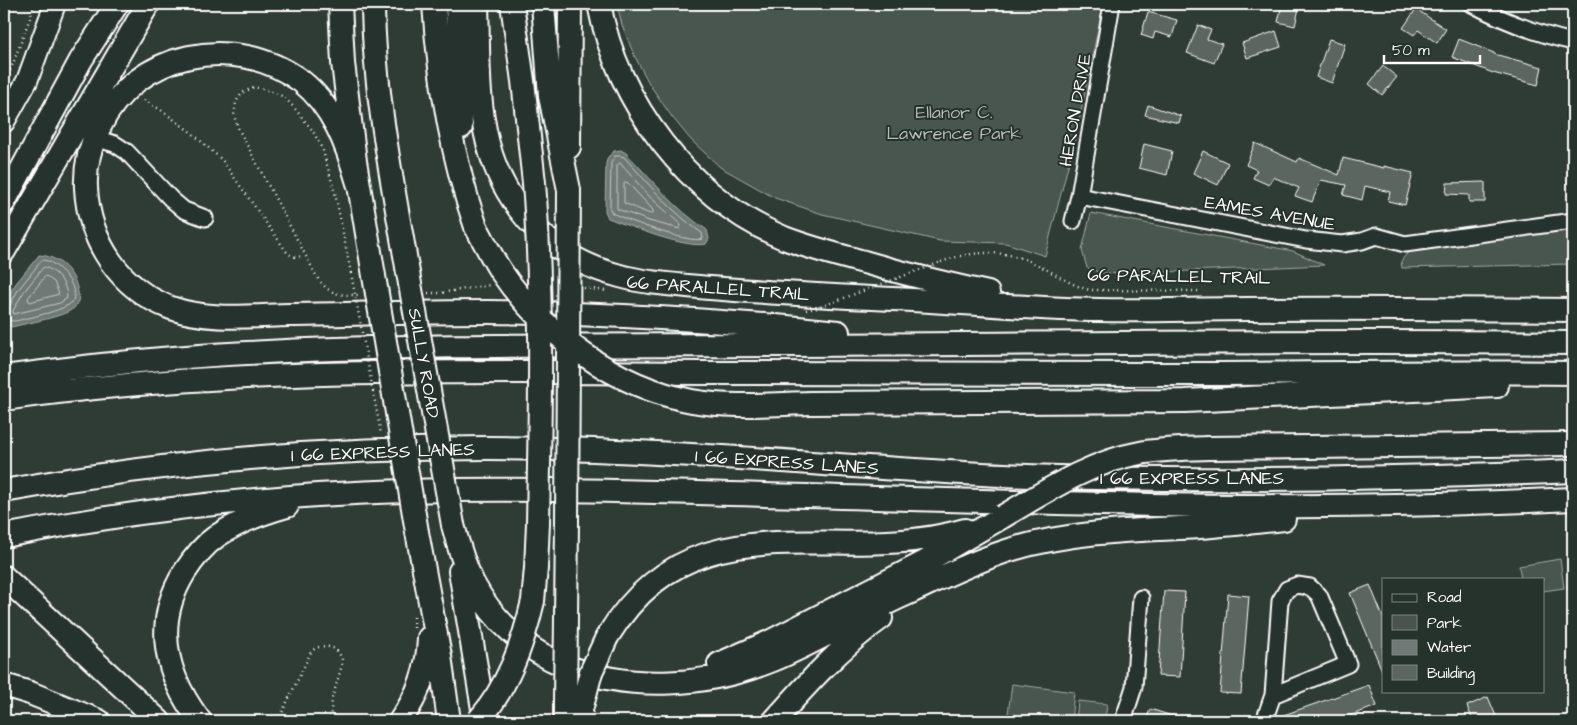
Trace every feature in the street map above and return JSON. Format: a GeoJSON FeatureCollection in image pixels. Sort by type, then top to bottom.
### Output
{"type":"FeatureCollection","features":[{"type":"Feature","properties":{"kind":"highway"},"geometry":{"type":"LineString","coordinates":[[81,60],[102,4]]}},
{"type":"Feature","properties":{"kind":"highway"},"geometry":{"type":"LineString","coordinates":[[4,202],[81,60],[117,4]]}},
{"type":"Feature","properties":{"kind":"highway"},"geometry":{"type":"LineString","coordinates":[[4,251],[148,4]]}},
{"type":"Feature","properties":{"kind":"highway"},"geometry":{"type":"LineString","coordinates":[[340,4],[344,63],[370,285],[428,584],[449,721]]}},
{"type":"Feature","properties":{"kind":"highway","name":"SULLY ROAD"},"geometry":{"type":"LineString","coordinates":[[372,4],[378,80],[389,163],[453,525],[485,721]]}},
{"type":"Feature","properties":{"kind":"highway"},"geometry":{"type":"LineString","coordinates":[[434,4],[442,87],[451,140],[464,192],[476,227],[500,270],[528,305],[579,350],[619,376],[662,394],[694,401],[725,404],[1185,401],[1573,383]]}},
{"type":"Feature","properties":{"kind":"highway"},"geometry":{"type":"LineString","coordinates":[[457,4],[460,118],[466,173],[476,227]]}},
{"type":"Feature","properties":{"kind":"highway"},"geometry":{"type":"LineString","coordinates":[[477,4],[481,102],[485,135],[498,174],[515,204],[546,238],[565,253],[583,263],[623,277],[675,285],[832,297],[1098,310],[1358,308],[1573,310]]}},
{"type":"Feature","properties":{"kind":"highway"},"geometry":{"type":"LineString","coordinates":[[478,721],[495,699],[510,671],[522,642],[532,601],[536,568],[538,523],[539,259],[534,183],[523,81],[512,4]]}},
{"type":"Feature","properties":{"kind":"highway"},"geometry":{"type":"LineString","coordinates":[[523,4],[523,81]]}},
{"type":"Feature","properties":{"kind":"highway"},"geometry":{"type":"LineString","coordinates":[[544,4],[550,96],[569,190]]}},
{"type":"Feature","properties":{"kind":"highway"},"geometry":{"type":"LineString","coordinates":[[570,4],[566,618],[572,714]]}},
{"type":"Feature","properties":{"kind":"highway"},"geometry":{"type":"LineString","coordinates":[[598,4],[617,67],[642,112],[661,140],[683,166],[708,190],[762,227],[810,248],[965,288],[1017,297],[1097,304],[1123,310]]}},
{"type":"Feature","properties":{"kind":"highway"},"geometry":{"type":"LineString","coordinates":[[358,182],[343,137],[332,116],[303,83],[285,71],[245,56],[203,54],[162,65],[144,74],[117,98],[94,138],[87,166],[86,185],[92,226],[100,246],[110,262],[134,287],[158,302],[184,312],[229,316],[489,312],[672,317],[827,330],[948,344]]}},
{"type":"Feature","properties":{"kind":"highway"},"geometry":{"type":"LineString","coordinates":[[4,377],[156,360],[358,348],[547,345],[1573,343]]}},
{"type":"Feature","properties":{"kind":"highway"},"geometry":{"type":"LineString","coordinates":[[923,373],[1060,361],[1573,360]]}},
{"type":"Feature","properties":{"kind":"highway"},"geometry":{"type":"LineString","coordinates":[[4,399],[154,382],[293,375],[471,373],[1573,373]]}},
{"type":"Feature","properties":{"kind":"highway"},"geometry":{"type":"LineString","coordinates":[[595,676],[628,678],[666,675],[724,663],[777,638],[975,527],[1002,517],[1084,472],[1111,461],[1140,453],[1208,448],[1573,444]]}},
{"type":"Feature","properties":{"kind":"highway","name":"I 66 EXPRESS LANES"},"geometry":{"type":"LineString","coordinates":[[4,491],[140,469],[215,461],[315,453],[420,448],[594,450],[972,474],[1104,478],[1312,478],[1573,471]]}},
{"type":"Feature","properties":{"kind":"highway"},"geometry":{"type":"LineString","coordinates":[[4,499],[60,481]]}},
{"type":"Feature","properties":{"kind":"highway"},"geometry":{"type":"LineString","coordinates":[[4,536],[75,523],[232,502],[400,491],[522,490],[1221,506],[1351,506],[1573,499]]}},
{"type":"Feature","properties":{"kind":"highway"},"geometry":{"type":"LineString","coordinates":[[200,721],[185,702],[177,687],[168,657],[166,634],[168,611],[175,588],[194,558],[216,537],[242,522],[295,503],[339,494]]}},
{"type":"Feature","properties":{"kind":"highway"},"geometry":{"type":"LineString","coordinates":[[453,525],[461,555],[474,584],[491,610],[513,634],[538,653],[562,665],[595,676],[632,682],[662,683],[696,680],[737,672],[772,661],[891,601],[976,562],[1013,549],[1072,537],[1136,530],[1218,526],[1446,503]]}},
{"type":"Feature","properties":{"kind":"highway"},"geometry":{"type":"LineString","coordinates":[[572,714],[607,637],[626,610],[637,597],[660,577],[684,563],[720,550],[760,543],[948,541]]}},
{"type":"Feature","properties":{"kind":"highway"},"geometry":{"type":"LineString","coordinates":[[4,577],[159,721]]}},
{"type":"Feature","properties":{"kind":"highway"},"geometry":{"type":"LineString","coordinates":[[774,721],[832,659],[858,635],[935,581]]}},
{"type":"Feature","properties":{"kind":"highway"},"geometry":{"type":"LineString","coordinates":[[395,714],[409,710],[420,688],[426,666],[429,624],[428,584]]}},
{"type":"Feature","properties":{"kind":"highway"},"geometry":{"type":"LineString","coordinates":[[4,685],[30,693],[99,721]]}},
{"type":"Feature","properties":{"kind":"main road"},"geometry":{"type":"LineString","coordinates":[[4,122],[27,81],[55,4]]}},
{"type":"Feature","properties":{"kind":"street","name":"HERON DRIVE"},"geometry":{"type":"LineString","coordinates":[[1073,221],[1112,4]]}},
{"type":"Feature","properties":{"kind":"street"},"geometry":{"type":"LineString","coordinates":[[1472,4],[1527,29],[1573,42]]}},
{"type":"Feature","properties":{"kind":"street"},"geometry":{"type":"LineString","coordinates":[[94,138],[115,144],[127,152],[171,199],[184,210],[205,218]]}},
{"type":"Feature","properties":{"kind":"street","name":"EAMES AVENUE"},"geometry":{"type":"LineString","coordinates":[[1079,196],[1320,242],[1342,244],[1362,241],[1376,236],[1405,244],[1573,221]]}},
{"type":"Feature","properties":{"kind":"street"},"geometry":{"type":"LineString","coordinates":[[1264,721],[1273,695],[1280,600],[1287,589],[1297,585],[1310,587],[1319,595],[1348,664],[1273,695]]}},
{"type":"Feature","properties":{"kind":"street"},"geometry":{"type":"LineString","coordinates":[[1123,721],[1134,687],[1141,598]]}},
{"type":"Feature","properties":{"kind":"path"},"geometry":{"type":"LineString","coordinates":[[4,84],[35,4]]}},
{"type":"Feature","properties":{"kind":"path"},"geometry":{"type":"LineString","coordinates":[[4,27],[10,31]]}},
{"type":"Feature","properties":{"kind":"path"},"geometry":{"type":"LineString","coordinates":[[370,285],[333,294],[323,286],[304,255],[249,152],[234,116],[236,102],[242,93],[254,87],[282,96],[313,131],[323,151],[335,193],[351,273],[382,436]]}},
{"type":"Feature","properties":{"kind":"path"},"geometry":{"type":"LineString","coordinates":[[144,100],[187,128],[222,160],[286,251],[291,256],[297,258],[304,255]]}},
{"type":"Feature","properties":{"kind":"path","name":"66 PARALLEL TRAIL"},"geometry":{"type":"LineString","coordinates":[[800,310],[817,308],[940,262],[968,254],[986,252],[1027,261],[1076,286],[1090,290],[1208,290]]}},
{"type":"Feature","properties":{"kind":"path"},"geometry":{"type":"LineString","coordinates":[[422,294],[494,285]]}},
{"type":"Feature","properties":{"kind":"path","name":"66 PARALLEL TRAIL"},"geometry":{"type":"LineString","coordinates":[[569,285],[607,292]]}},
{"type":"Feature","properties":{"kind":"path"},"geometry":{"type":"LineString","coordinates":[[413,611],[414,637]]}},
{"type":"Feature","properties":{"kind":"path"},"geometry":{"type":"LineString","coordinates":[[278,721],[312,652],[321,646],[336,649],[342,658],[342,665],[332,699],[330,721]]}},
{"type":"Feature","properties":{"kind":"path"},"geometry":{"type":"LineString","coordinates":[[378,721],[395,714]]}},
{"type":"Feature","properties":{"kind":"green space","name":"Ellanor C. Lawrence Park"},"geometry":{"type":"Polygon","coordinates":[[[617,4],[1103,4],[1078,127],[1045,256],[1006,243],[940,241],[822,214],[775,198],[720,167],[691,140],[650,85],[634,55],[622,25],[617,4]]]}},
{"type":"Feature","properties":{"kind":"green space"},"geometry":{"type":"Polygon","coordinates":[[[1091,213],[1293,251],[1324,265],[1123,274],[1101,273],[1087,268],[1082,250],[1091,213]]]}},
{"type":"Feature","properties":{"kind":"green space"},"geometry":{"type":"Polygon","coordinates":[[[1573,227],[1573,264],[1402,268],[1401,261],[1409,251],[1573,227]]]}},
{"type":"Feature","properties":{"kind":"green space"},"geometry":{"type":"Polygon","coordinates":[[[1560,559],[1564,588],[1544,591],[1544,578],[1521,578],[1519,566],[1560,559]]]}},
{"type":"Feature","properties":{"kind":"green space"},"geometry":{"type":"Polygon","coordinates":[[[1012,684],[1074,692],[1071,721],[1007,721],[1012,684]]]}},
{"type":"Feature","properties":{"kind":"green space"},"geometry":{"type":"Polygon","coordinates":[[[1078,701],[1107,704],[1105,721],[1076,721],[1078,701]]]}},
{"type":"Feature","properties":{"kind":"water"},"geometry":{"type":"Polygon","coordinates":[[[621,150],[674,204],[707,230],[709,239],[706,244],[697,245],[672,240],[608,218],[605,211],[606,163],[608,157],[614,151],[621,150]]]}},
{"type":"Feature","properties":{"kind":"water"},"geometry":{"type":"Polygon","coordinates":[[[39,255],[53,258],[70,272],[76,285],[78,302],[70,311],[63,314],[12,327],[4,322],[4,306],[13,287],[39,255]]]}},
{"type":"Feature","properties":{"kind":"building"},"geometry":{"type":"Polygon","coordinates":[[[1282,4],[1300,4],[1295,26],[1278,22],[1282,4]]]}},
{"type":"Feature","properties":{"kind":"building"},"geometry":{"type":"Polygon","coordinates":[[[1416,9],[1446,29],[1437,43],[1418,30],[1414,35],[1403,28],[1416,9]]]}},
{"type":"Feature","properties":{"kind":"building"},"geometry":{"type":"Polygon","coordinates":[[[1148,12],[1177,20],[1172,37],[1155,32],[1153,39],[1141,35],[1148,12]]]}},
{"type":"Feature","properties":{"kind":"building"},"geometry":{"type":"Polygon","coordinates":[[[1198,25],[1211,30],[1207,39],[1222,44],[1214,63],[1187,53],[1198,25]]]}},
{"type":"Feature","properties":{"kind":"building"},"geometry":{"type":"Polygon","coordinates":[[[1276,31],[1281,47],[1247,58],[1242,43],[1276,31]]]}},
{"type":"Feature","properties":{"kind":"building"},"geometry":{"type":"Polygon","coordinates":[[[1329,39],[1345,44],[1332,83],[1316,77],[1329,39]]]}},
{"type":"Feature","properties":{"kind":"building"},"geometry":{"type":"Polygon","coordinates":[[[1459,39],[1494,54],[1542,67],[1538,85],[1493,73],[1452,57],[1459,39]]]}},
{"type":"Feature","properties":{"kind":"building"},"geometry":{"type":"Polygon","coordinates":[[[1383,66],[1397,77],[1382,95],[1369,84],[1383,66]]]}},
{"type":"Feature","properties":{"kind":"building"},"geometry":{"type":"Polygon","coordinates":[[[1148,105],[1181,116],[1179,123],[1145,115],[1148,105]]]}},
{"type":"Feature","properties":{"kind":"building"},"geometry":{"type":"Polygon","coordinates":[[[1255,143],[1297,162],[1299,158],[1339,175],[1343,158],[1413,173],[1405,205],[1388,201],[1390,192],[1365,186],[1362,200],[1343,195],[1346,185],[1321,180],[1312,202],[1295,196],[1299,188],[1273,177],[1269,185],[1253,178],[1257,170],[1246,165],[1255,143]]]}},
{"type":"Feature","properties":{"kind":"building"},"geometry":{"type":"Polygon","coordinates":[[[1144,144],[1172,151],[1167,175],[1139,168],[1144,144]]]}},
{"type":"Feature","properties":{"kind":"building"},"geometry":{"type":"Polygon","coordinates":[[[1203,151],[1228,163],[1218,185],[1193,173],[1203,151]]]}},
{"type":"Feature","properties":{"kind":"building"},"geometry":{"type":"Polygon","coordinates":[[[1485,182],[1485,202],[1469,202],[1469,195],[1446,194],[1447,183],[1485,182]]]}},
{"type":"Feature","properties":{"kind":"building"},"geometry":{"type":"Polygon","coordinates":[[[1370,585],[1382,615],[1382,671],[1350,593],[1370,585]]]}},
{"type":"Feature","properties":{"kind":"building"},"geometry":{"type":"Polygon","coordinates":[[[1164,591],[1185,592],[1180,677],[1158,676],[1164,591]]]}},
{"type":"Feature","properties":{"kind":"building"},"geometry":{"type":"Polygon","coordinates":[[[1228,594],[1249,596],[1241,694],[1220,693],[1228,594]]]}},
{"type":"Feature","properties":{"kind":"building"},"geometry":{"type":"Polygon","coordinates":[[[1369,685],[1377,706],[1335,721],[1274,721],[1275,718],[1369,685]]]}},
{"type":"Feature","properties":{"kind":"building"},"geometry":{"type":"Polygon","coordinates":[[[1488,697],[1498,721],[1473,721],[1467,706],[1488,697]]]}},
{"type":"Feature","properties":{"kind":"building"},"geometry":{"type":"Polygon","coordinates":[[[1150,709],[1182,719],[1181,721],[1146,721],[1150,709]]]}}]}
